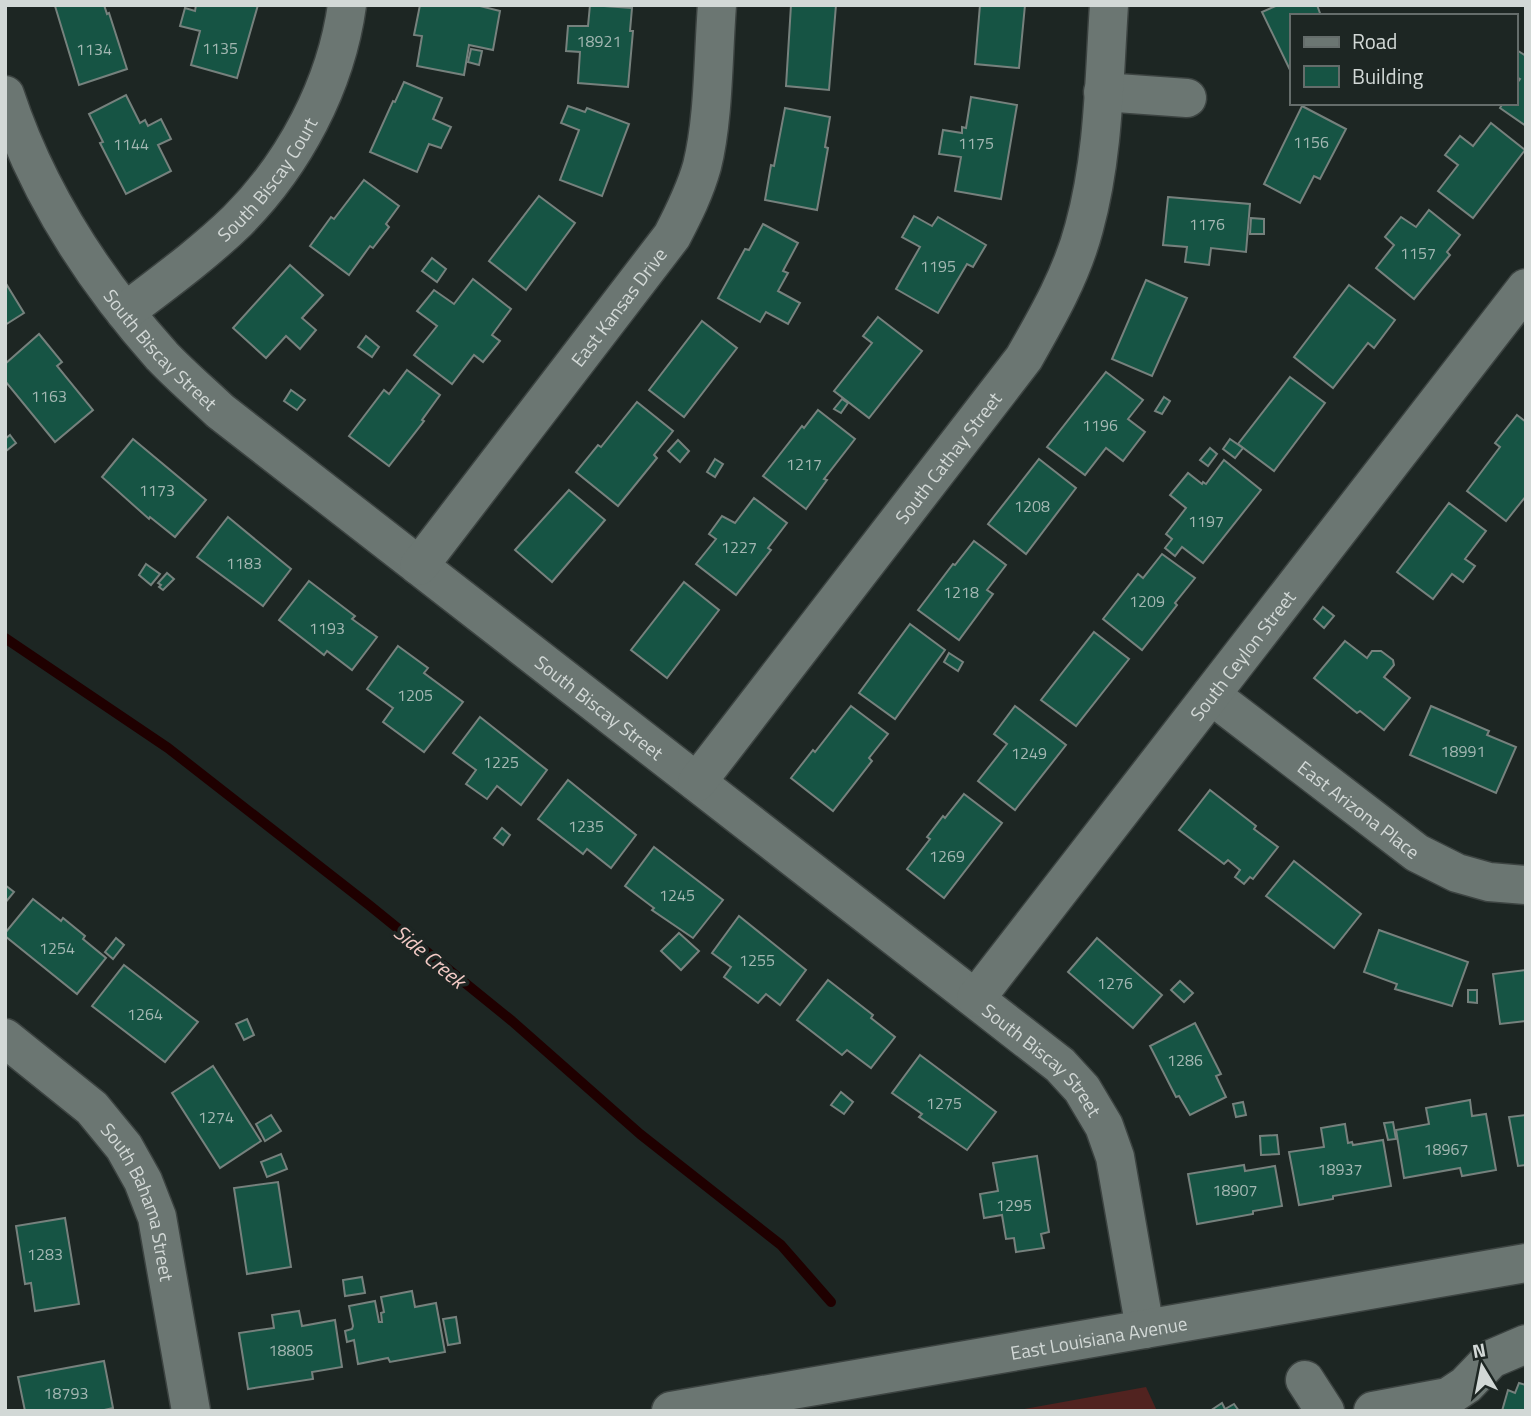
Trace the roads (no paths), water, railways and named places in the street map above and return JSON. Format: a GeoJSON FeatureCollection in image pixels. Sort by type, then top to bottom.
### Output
{"type":"FeatureCollection","features":[{"type":"Feature","properties":{"kind":"street","name":"South Biscay Court"},"geometry":{"type":"LineString","coordinates":[[125,312],[238,220],[277,174],[309,123],[323,90],[332,68],[347,5]]}},
{"type":"Feature","properties":{"kind":"street","name":"East Kansas Drive"},"geometry":{"type":"LineString","coordinates":[[419,566],[673,236],[690,201],[702,165],[708,124],[717,5]]}},
{"type":"Feature","properties":{"kind":"street","name":"South Cathay Street"},"geometry":{"type":"LineString","coordinates":[[697,782],[1024,358],[1059,296],[1084,230],[1094,184],[1109,5]]}},
{"type":"Feature","properties":{"kind":"street"},"geometry":{"type":"LineString","coordinates":[[1103,92],[1188,98]]}},
{"type":"Feature","properties":{"kind":"street","name":"South Biscay Street"},"geometry":{"type":"LineString","coordinates":[[5,95],[44,187],[81,252],[125,312],[164,358],[220,411],[1060,1065],[1082,1089],[1104,1126],[1115,1157],[1145,1329]]}},
{"type":"Feature","properties":{"kind":"street","name":"South Ceylon Street"},"geometry":{"type":"LineString","coordinates":[[976,998],[1211,695],[1520,310]]}},
{"type":"Feature","properties":{"kind":"street","name":"East Arizona Place"},"geometry":{"type":"LineString","coordinates":[[1211,695],[1417,853],[1457,873],[1489,882],[1526,886]]}},
{"type":"Feature","properties":{"kind":"street","name":"South Bahama Street"},"geometry":{"type":"LineString","coordinates":[[5,1038],[92,1108],[124,1147],[143,1181],[157,1217],[191,1411]]}},
{"type":"Feature","properties":{"kind":"street","name":"East Louisiana Avenue"},"geometry":{"type":"LineString","coordinates":[[671,1411],[1526,1263]]}},
{"type":"Feature","properties":{"kind":"street"},"geometry":{"type":"LineString","coordinates":[[1373,1411],[1448,1397],[1466,1385],[1491,1359],[1526,1344]]}},
{"type":"Feature","properties":{"kind":"waterway","name":"Side Creek"},"geometry":{"type":"LineString","coordinates":[[5,638],[168,748],[369,905],[512,1021],[640,1134],[781,1245],[831,1302]]}}]}
